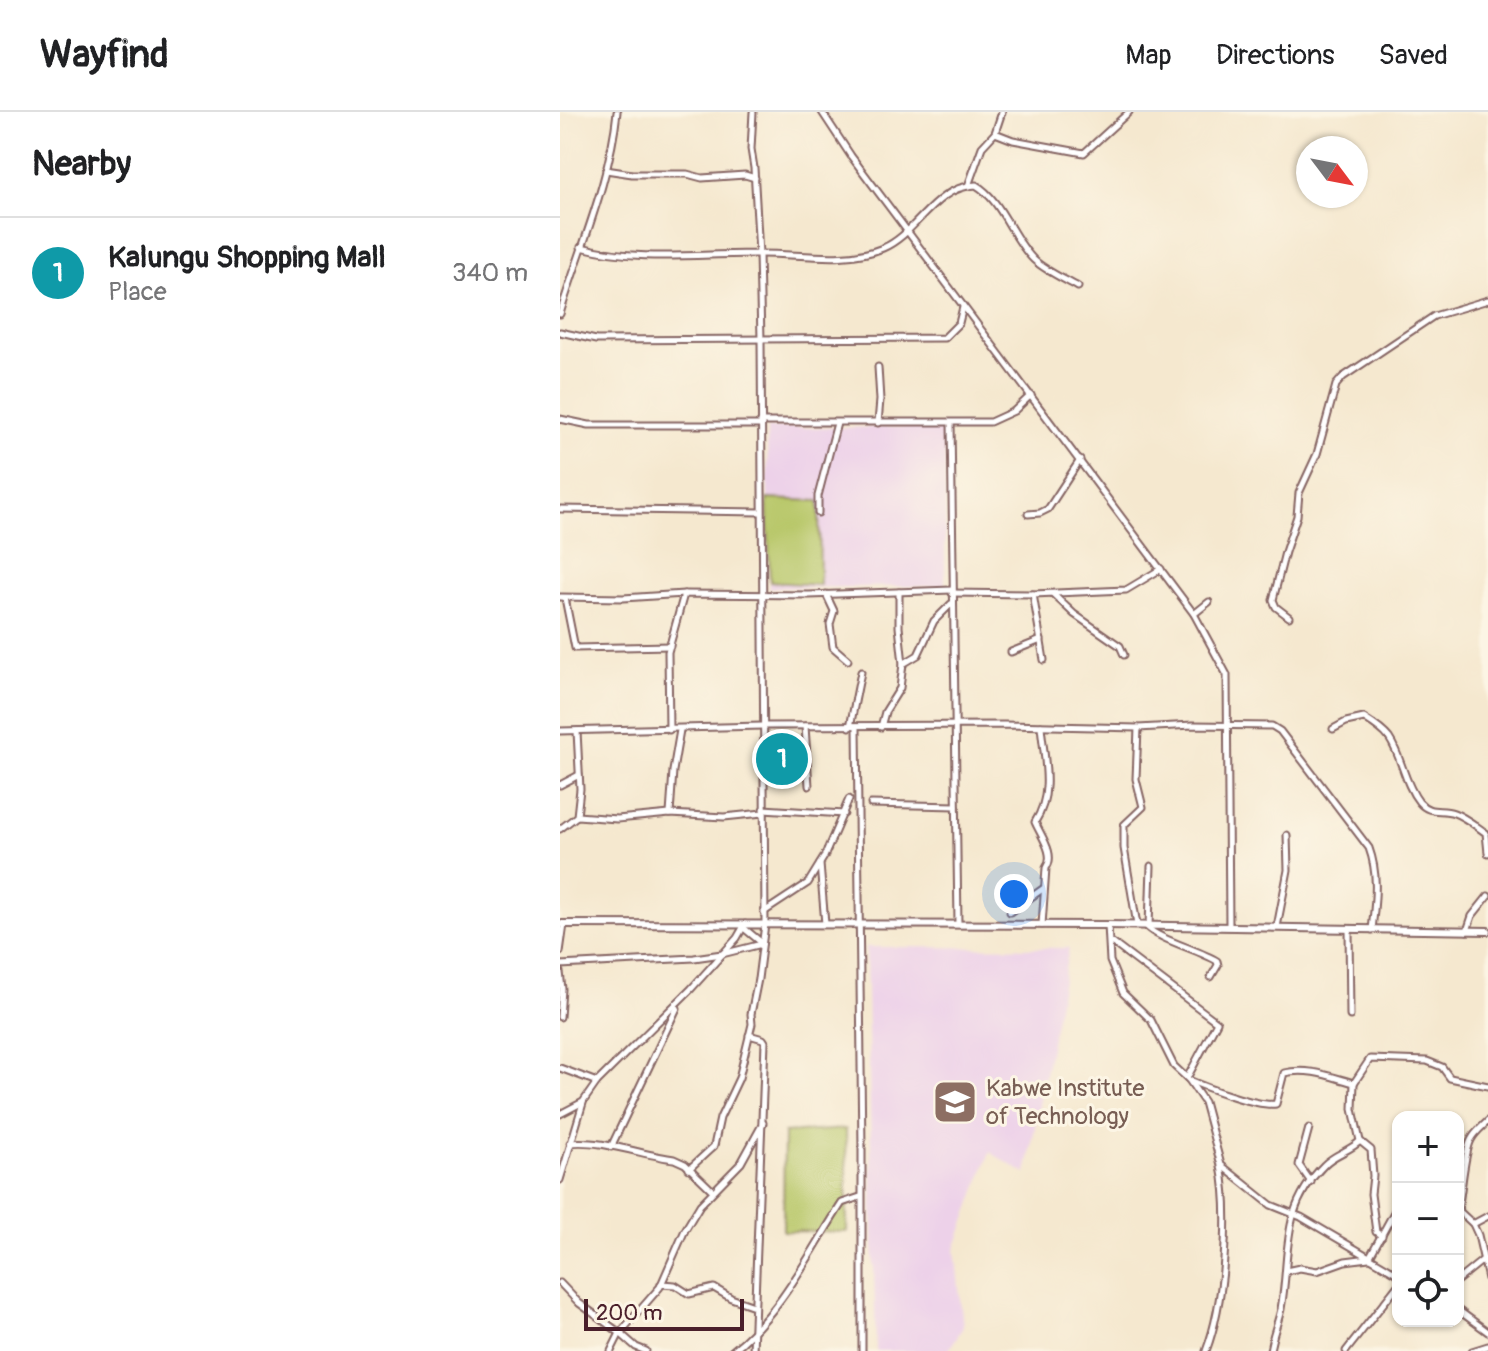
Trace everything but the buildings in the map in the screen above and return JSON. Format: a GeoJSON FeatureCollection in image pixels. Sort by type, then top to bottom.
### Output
{"type":"FeatureCollection","features":[{"type":"Feature","properties":{"kind":"street"},"geometry":{"type":"LineString","coordinates":[[560,314],[606,170],[617,112]]}},
{"type":"Feature","properties":{"kind":"street"},"geometry":{"type":"LineString","coordinates":[[689,1169],[714,1146],[720,1118],[739,1078],[749,1035],[765,924],[761,340],[759,254],[751,149],[753,112]]}},
{"type":"Feature","properties":{"kind":"street"},"geometry":{"type":"LineString","coordinates":[[822,112],[907,231],[1194,614],[1227,675],[1229,926]]}},
{"type":"Feature","properties":{"kind":"street"},"geometry":{"type":"LineString","coordinates":[[968,186],[982,147],[995,133],[1002,112]]}},
{"type":"Feature","properties":{"kind":"street"},"geometry":{"type":"LineString","coordinates":[[995,133],[1013,140],[1084,153],[1129,112]]}},
{"type":"Feature","properties":{"kind":"street"},"geometry":{"type":"LineString","coordinates":[[606,170],[632,174],[687,174],[702,178],[745,175],[755,178]]}},
{"type":"Feature","properties":{"kind":"street"},"geometry":{"type":"LineString","coordinates":[[581,247],[631,257],[759,254],[858,256],[894,243],[941,198],[976,185],[993,199],[1011,231],[1035,261],[1078,287]]}},
{"type":"Feature","properties":{"kind":"street"},"geometry":{"type":"LineString","coordinates":[[1289,617],[1276,607],[1275,592],[1297,516],[1303,480],[1317,454],[1336,385],[1364,362],[1434,316],[1488,300]]}},
{"type":"Feature","properties":{"kind":"street"},"geometry":{"type":"LineString","coordinates":[[560,332],[596,340],[944,338],[959,323],[964,306]]}},
{"type":"Feature","properties":{"kind":"street"},"geometry":{"type":"LineString","coordinates":[[878,367],[878,423]]}},
{"type":"Feature","properties":{"kind":"street"},"geometry":{"type":"LineString","coordinates":[[560,419],[589,425],[990,422],[1014,411],[1031,395]]}},
{"type":"Feature","properties":{"kind":"street"},"geometry":{"type":"LineString","coordinates":[[818,513],[818,496],[837,423]]}},
{"type":"Feature","properties":{"kind":"street"},"geometry":{"type":"LineString","coordinates":[[951,423],[958,924]]}},
{"type":"Feature","properties":{"kind":"street"},"geometry":{"type":"LineString","coordinates":[[1028,514],[1048,509],[1080,460]]}},
{"type":"Feature","properties":{"kind":"street"},"geometry":{"type":"LineString","coordinates":[[560,509],[761,512]]}},
{"type":"Feature","properties":{"kind":"street"},"geometry":{"type":"LineString","coordinates":[[670,646],[575,648],[562,598],[899,592],[1033,594],[1126,590],[1161,569]]}},
{"type":"Feature","properties":{"kind":"street"},"geometry":{"type":"LineString","coordinates":[[881,727],[885,712],[900,688],[903,664],[899,592]]}},
{"type":"Feature","properties":{"kind":"street"},"geometry":{"type":"LineString","coordinates":[[1052,593],[1074,614],[1120,646],[1124,655]]}},
{"type":"Feature","properties":{"kind":"street"},"geometry":{"type":"LineString","coordinates":[[669,730],[670,646],[684,594]]}},
{"type":"Feature","properties":{"kind":"street"},"geometry":{"type":"LineString","coordinates":[[826,594],[834,611],[830,624],[833,647],[848,660]]}},
{"type":"Feature","properties":{"kind":"street"},"geometry":{"type":"LineString","coordinates":[[1033,594],[1044,660]]}},
{"type":"Feature","properties":{"kind":"street"},"geometry":{"type":"LineString","coordinates":[[1194,614],[1209,602]]}},
{"type":"Feature","properties":{"kind":"street"},"geometry":{"type":"LineString","coordinates":[[903,664],[918,655],[934,621],[952,604]]}},
{"type":"Feature","properties":{"kind":"street"},"geometry":{"type":"LineString","coordinates":[[1011,652],[1041,640]]}},
{"type":"Feature","properties":{"kind":"street"},"geometry":{"type":"LineString","coordinates":[[861,672],[854,727],[862,1149],[862,1351]]}},
{"type":"Feature","properties":{"kind":"street"},"geometry":{"type":"LineString","coordinates":[[1333,729],[1364,718],[1372,723],[1388,738],[1419,802],[1432,812],[1451,812],[1486,833],[1488,853]]}},
{"type":"Feature","properties":{"kind":"street"},"geometry":{"type":"LineString","coordinates":[[560,731],[762,726],[1272,726],[1280,731],[1365,839],[1373,858],[1376,888],[1372,930]]}},
{"type":"Feature","properties":{"kind":"street"},"geometry":{"type":"LineString","coordinates":[[805,726],[809,786]]}},
{"type":"Feature","properties":{"kind":"street"},"geometry":{"type":"LineString","coordinates":[[1041,726],[1047,773],[1044,808],[1035,822],[1050,855],[1042,925]]}},
{"type":"Feature","properties":{"kind":"street"},"geometry":{"type":"LineString","coordinates":[[1137,925],[1124,848],[1124,825],[1143,807],[1136,779],[1138,728]]}},
{"type":"Feature","properties":{"kind":"street"},"geometry":{"type":"LineString","coordinates":[[670,814],[680,730]]}},
{"type":"Feature","properties":{"kind":"street"},"geometry":{"type":"LineString","coordinates":[[577,731],[577,816]]}},
{"type":"Feature","properties":{"kind":"street"},"geometry":{"type":"LineString","coordinates":[[560,785],[579,775]]}},
{"type":"Feature","properties":{"kind":"street"},"geometry":{"type":"LineString","coordinates":[[764,912],[808,883],[849,799]]}},
{"type":"Feature","properties":{"kind":"street"},"geometry":{"type":"LineString","coordinates":[[871,804],[956,806]]}},
{"type":"Feature","properties":{"kind":"street"},"geometry":{"type":"LineString","coordinates":[[560,829],[577,816],[617,819],[670,814],[724,817],[763,811],[844,814]]}},
{"type":"Feature","properties":{"kind":"street"},"geometry":{"type":"LineString","coordinates":[[1277,927],[1288,870],[1287,835]]}},
{"type":"Feature","properties":{"kind":"street"},"geometry":{"type":"LineString","coordinates":[[820,863],[825,924]]}},
{"type":"Feature","properties":{"kind":"street"},"geometry":{"type":"LineString","coordinates":[[1151,866],[1147,926],[1164,938],[1182,943],[1217,961],[1211,977]]}},
{"type":"Feature","properties":{"kind":"street"},"geometry":{"type":"LineString","coordinates":[[1010,912],[1045,888]]}},
{"type":"Feature","properties":{"kind":"street"},"geometry":{"type":"LineString","coordinates":[[1467,931],[1472,916],[1488,896]]}},
{"type":"Feature","properties":{"kind":"street"},"geometry":{"type":"LineString","coordinates":[[560,952],[562,924],[1137,925],[1488,931]]}},
{"type":"Feature","properties":{"kind":"street"},"geometry":{"type":"LineString","coordinates":[[1108,925],[1111,967],[1123,993],[1151,1020],[1174,1066],[1188,1079],[1208,1108],[1227,1203],[1224,1259],[1206,1351]]}},
{"type":"Feature","properties":{"kind":"street"},"geometry":{"type":"LineString","coordinates":[[745,926],[762,944]]}},
{"type":"Feature","properties":{"kind":"street"},"geometry":{"type":"LineString","coordinates":[[560,1180],[583,1102],[597,1082],[681,1000],[745,926]]}},
{"type":"Feature","properties":{"kind":"street"},"geometry":{"type":"LineString","coordinates":[[1349,930],[1350,1016]]}},
{"type":"Feature","properties":{"kind":"street"},"geometry":{"type":"LineString","coordinates":[[1109,940],[1217,1022],[1188,1079]]}},
{"type":"Feature","properties":{"kind":"street"},"geometry":{"type":"LineString","coordinates":[[560,965],[643,962],[722,954],[762,944]]}},
{"type":"Feature","properties":{"kind":"street"},"geometry":{"type":"LineString","coordinates":[[560,972],[560,1017]]}},
{"type":"Feature","properties":{"kind":"street"},"geometry":{"type":"LineString","coordinates":[[611,1147],[681,1000]]}},
{"type":"Feature","properties":{"kind":"street"},"geometry":{"type":"LineString","coordinates":[[749,1035],[765,1042],[753,1351]]}},
{"type":"Feature","properties":{"kind":"street"},"geometry":{"type":"LineString","coordinates":[[1382,1236],[1376,1232],[1372,1206],[1371,1150],[1360,1141],[1353,1109],[1354,1083],[1370,1059],[1404,1062],[1421,1059],[1442,1067],[1450,1078],[1488,1086]]}},
{"type":"Feature","properties":{"kind":"street"},"geometry":{"type":"LineString","coordinates":[[560,1068],[597,1082]]}},
{"type":"Feature","properties":{"kind":"street"},"geometry":{"type":"LineString","coordinates":[[1188,1079],[1224,1094],[1268,1105],[1276,1104],[1284,1073],[1318,1073],[1354,1083]]}},
{"type":"Feature","properties":{"kind":"street"},"geometry":{"type":"LineString","coordinates":[[560,1114],[583,1102]]}},
{"type":"Feature","properties":{"kind":"street"},"geometry":{"type":"LineString","coordinates":[[1464,1183],[1468,1148],[1476,1132],[1488,1121]]}},
{"type":"Feature","properties":{"kind":"street"},"geometry":{"type":"LineString","coordinates":[[611,1351],[620,1333],[661,1284],[685,1230],[713,1191],[741,1163],[763,1123]]}},
{"type":"Feature","properties":{"kind":"street"},"geometry":{"type":"LineString","coordinates":[[1309,1128],[1299,1165],[1311,1182]]}},
{"type":"Feature","properties":{"kind":"street"},"geometry":{"type":"LineString","coordinates":[[1270,1351],[1280,1312],[1288,1237],[1297,1199],[1325,1163],[1360,1141]]}},
{"type":"Feature","properties":{"kind":"street"},"geometry":{"type":"LineString","coordinates":[[570,1143],[581,1142],[674,1159],[685,1164],[713,1191]]}},
{"type":"Feature","properties":{"kind":"street"},"geometry":{"type":"LineString","coordinates":[[1221,1165],[1271,1205],[1294,1213],[1392,1271]]}},
{"type":"Feature","properties":{"kind":"street"},"geometry":{"type":"LineString","coordinates":[[732,1351],[754,1332],[785,1293],[842,1203],[860,1197]]}},
{"type":"Feature","properties":{"kind":"street"},"geometry":{"type":"LineString","coordinates":[[1464,1216],[1478,1235],[1488,1279]]}},
{"type":"Feature","properties":{"kind":"street"},"geometry":{"type":"LineString","coordinates":[[1473,1224],[1488,1216]]}},
{"type":"Feature","properties":{"kind":"street"},"geometry":{"type":"LineString","coordinates":[[1369,1258],[1392,1217]]}},
{"type":"Feature","properties":{"kind":"street"},"geometry":{"type":"LineString","coordinates":[[1286,1271],[1300,1268],[1317,1271],[1345,1261],[1369,1258]]}},
{"type":"Feature","properties":{"kind":"street"},"geometry":{"type":"LineString","coordinates":[[1464,1275],[1484,1259]]}},
{"type":"Feature","properties":{"kind":"street"},"geometry":{"type":"LineString","coordinates":[[560,1283],[579,1303],[636,1347],[646,1351]]}},
{"type":"Feature","properties":{"kind":"street"},"geometry":{"type":"LineString","coordinates":[[661,1284],[675,1285],[689,1294],[714,1288],[754,1306]]}},
{"type":"Feature","properties":{"kind":"street"},"geometry":{"type":"LineString","coordinates":[[1346,1351],[1392,1293]]}},
{"type":"Feature","properties":{"kind":"street"},"geometry":{"type":"LineString","coordinates":[[1464,1314],[1488,1332]]}},
{"type":"Feature","properties":{"kind":"street"},"geometry":{"type":"LineString","coordinates":[[1472,1351],[1488,1346]]}},
{"type":"Feature","properties":{"kind":"shaded area"},"geometry":{"type":"Polygon","coordinates":[[[945,427],[945,586],[769,588],[767,428],[945,427]]]}},
{"type":"Feature","properties":{"kind":"shaded area","name":"Kabwe Institute of Technology"},"geometry":{"type":"Polygon","coordinates":[[[866,947],[1069,948],[1026,1174],[990,1152],[955,1249],[963,1327],[948,1351],[876,1351],[866,947]]]}},
{"type":"Feature","properties":{"kind":"green space"},"geometry":{"type":"Polygon","coordinates":[[[767,499],[819,501],[820,585],[770,582],[767,499]]]}},
{"type":"Feature","properties":{"kind":"green space"},"geometry":{"type":"Polygon","coordinates":[[[846,1129],[847,1232],[783,1231],[784,1133],[846,1129]]]}},
{"type":"Feature","properties":{"kind":"place","name":"Kalungu Shopping Mall"},"geometry":{"type":"Point","coordinates":[782,759]}},
{"type":"Feature","properties":{"kind":"place","name":"Kabwe Institute of Technology"},"geometry":{"type":"Point","coordinates":[955,1102]}}]}
